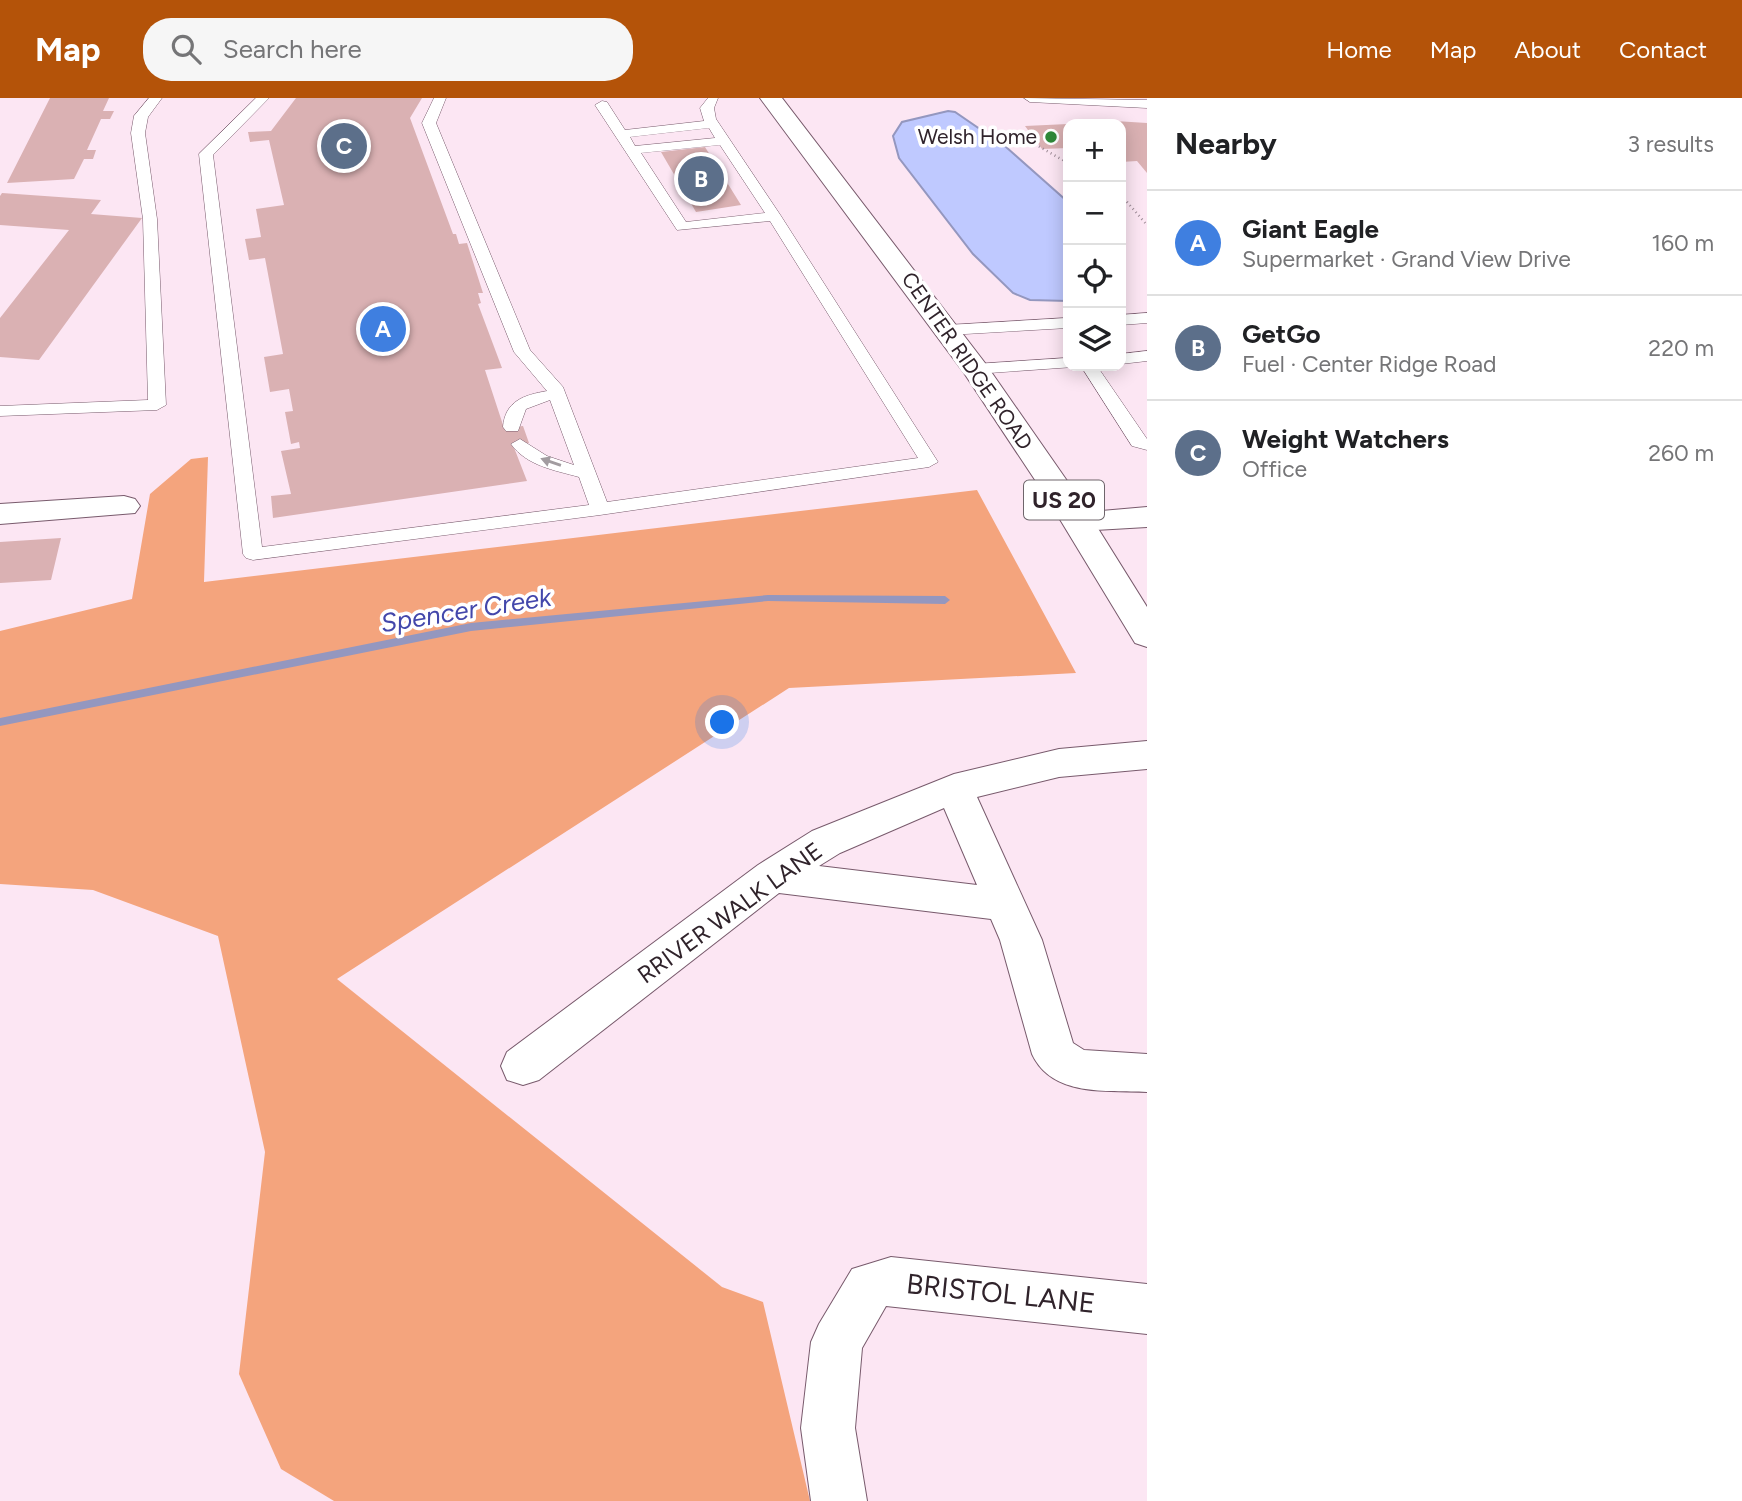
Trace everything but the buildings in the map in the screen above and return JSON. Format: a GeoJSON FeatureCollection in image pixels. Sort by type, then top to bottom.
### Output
{"type":"FeatureCollection","features":[{"type":"Feature","properties":{"kind":"street","name":"CENTER RIDGE ROAD"},"geometry":{"type":"LineString","coordinates":[[771,98],[948,330],[1078,521],[1147,635]]}},
{"type":"Feature","properties":{"kind":"street"},"geometry":{"type":"LineString","coordinates":[[0,514],[124,506]]}},
{"type":"Feature","properties":{"kind":"street"},"geometry":{"type":"LineString","coordinates":[[1078,521],[1147,517]]}},
{"type":"Feature","properties":{"kind":"street","name":"RRIVER WALK LANE"},"geometry":{"type":"LineString","coordinates":[[523,1066],[772,876],[826,842],[954,788],[1059,763],[1147,755]]}},
{"type":"Feature","properties":{"kind":"street"},"geometry":{"type":"LineString","coordinates":[[954,788],[1021,940],[1054,1054],[1076,1069],[1147,1073]]}},
{"type":"Feature","properties":{"kind":"street"},"geometry":{"type":"LineString","coordinates":[[772,876],[881,892],[1005,905]]}},
{"type":"Feature","properties":{"kind":"street","name":"BRISTOL LANE"},"geometry":{"type":"LineString","coordinates":[[839,1501],[828,1428],[837,1342],[870,1286],[891,1280],[1147,1309]]}},
{"type":"Feature","properties":{"kind":"lane"},"geometry":{"type":"LineString","coordinates":[[0,411],[157,405],[150,219],[138,132],[141,116],[156,98]]}},
{"type":"Feature","properties":{"kind":"lane"},"geometry":{"type":"LineString","coordinates":[[263,98],[206,154],[253,554],[600,509],[929,462],[774,216],[712,124],[707,111],[713,100]]}},
{"type":"Feature","properties":{"kind":"lane"},"geometry":{"type":"LineString","coordinates":[[440,98],[429,122],[522,352],[554,387],[600,509]]}},
{"type":"Feature","properties":{"kind":"lane"},"geometry":{"type":"LineString","coordinates":[[1030,98],[1147,104]]}},
{"type":"Feature","properties":{"kind":"lane"},"geometry":{"type":"LineString","coordinates":[[602,105],[682,227],[774,216]]}},
{"type":"Feature","properties":{"kind":"lane"},"geometry":{"type":"LineString","coordinates":[[621,134],[712,124]]}},
{"type":"Feature","properties":{"kind":"lane"},"geometry":{"type":"LineString","coordinates":[[632,150],[723,141]]}},
{"type":"Feature","properties":{"kind":"lane"},"geometry":{"type":"LineString","coordinates":[[1126,320],[1147,318]]}},
{"type":"Feature","properties":{"kind":"lane"},"geometry":{"type":"LineString","coordinates":[[948,330],[1063,323]]}},
{"type":"Feature","properties":{"kind":"lane"},"geometry":{"type":"LineString","coordinates":[[1126,358],[1147,356]]}},
{"type":"Feature","properties":{"kind":"lane"},"geometry":{"type":"LineString","coordinates":[[975,369],[1063,363]]}},
{"type":"Feature","properties":{"kind":"lane"},"geometry":{"type":"LineString","coordinates":[[1092,371],[1138,442],[1147,445]]}},
{"type":"Feature","properties":{"kind":"lane"},"geometry":{"type":"LineString","coordinates":[[557,394],[519,404],[513,413],[516,435],[530,455],[586,473]]}},
{"type":"Feature","properties":{"kind":"path"},"geometry":{"type":"LineString","coordinates":[[1033,136],[1026,139],[1063,160]]}},
{"type":"Feature","properties":{"kind":"path"},"geometry":{"type":"LineString","coordinates":[[1126,201],[1147,225]]}},
{"type":"Feature","properties":{"kind":"shaded area"},"geometry":{"type":"Polygon","coordinates":[[[208,457],[204,582],[977,490],[1076,673],[789,688],[337,979],[722,1287],[763,1302],[810,1501],[334,1501],[281,1469],[239,1374],[265,1152],[218,936],[93,890],[0,884],[0,631],[132,599],[150,494],[191,459],[208,457]]]}},
{"type":"Feature","properties":{"kind":"water"},"geometry":{"type":"Polygon","coordinates":[[[948,111],[955,112],[1006,147],[1063,198],[1063,301],[1030,300],[1013,293],[973,254],[899,158],[893,136],[902,122],[948,111]]]}},
{"type":"Feature","properties":{"kind":"waterway","name":"Spencer Creek"},"geometry":{"type":"LineString","coordinates":[[0,722],[471,627],[768,598],[945,600]]}},
{"type":"Feature","properties":{"kind":"place","name":"Welsh Home"},"geometry":{"type":"Point","coordinates":[1051,137]}},
{"type":"Feature","properties":{"kind":"place","name":"Weight Watchers"},"geometry":{"type":"Point","coordinates":[344,146]}},
{"type":"Feature","properties":{"kind":"place","name":"GetGo"},"geometry":{"type":"Point","coordinates":[701,179]}},
{"type":"Feature","properties":{"kind":"place","name":"Giant Eagle"},"geometry":{"type":"Point","coordinates":[383,329]}}]}
